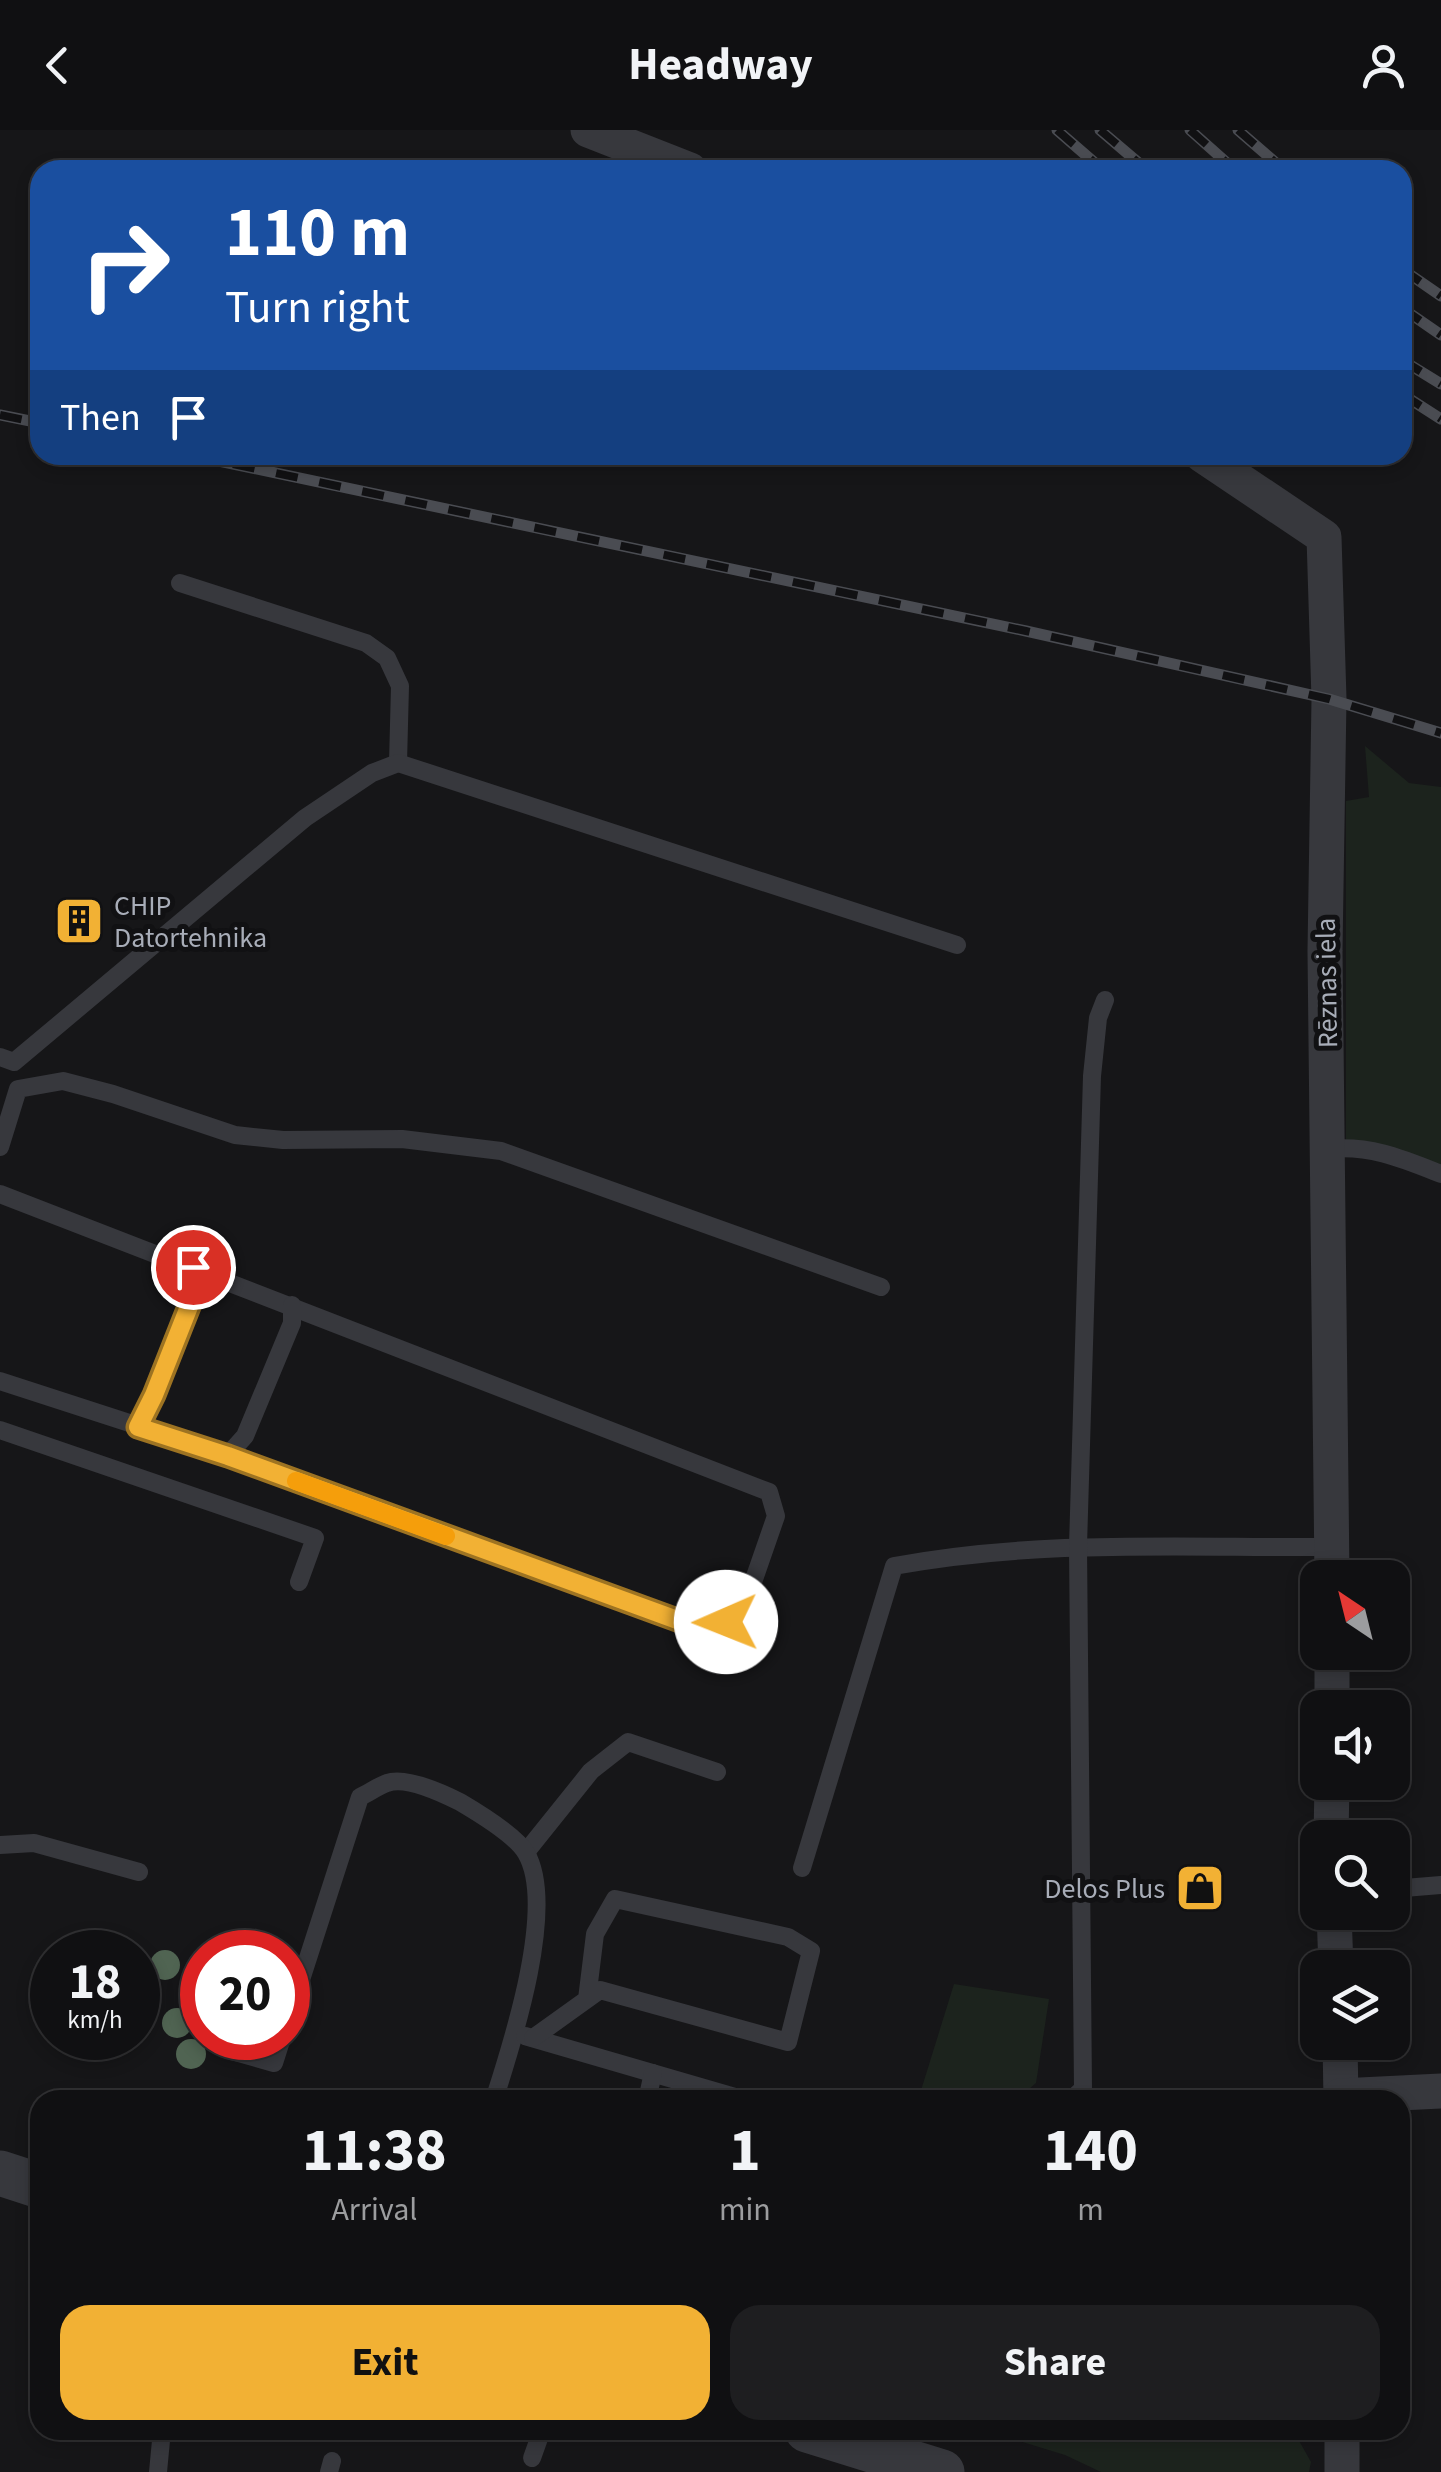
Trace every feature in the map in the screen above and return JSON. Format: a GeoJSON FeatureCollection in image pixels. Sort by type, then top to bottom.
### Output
{"type":"FeatureCollection","features":[{"type":"Feature","properties":{"kind":"street"},"geometry":{"type":"LineString","coordinates":[[588,130],[664,160]]}},
{"type":"Feature","properties":{"kind":"street","name":"Rēznas iela"},"geometry":{"type":"LineString","coordinates":[[1217,465],[1324,537],[1329,699],[1325,951],[1331,1560]]}},
{"type":"Feature","properties":{"kind":"street"},"geometry":{"type":"LineString","coordinates":[[1340,2060],[1340,2090]]}},
{"type":"Feature","properties":{"kind":"street"},"geometry":{"type":"LineString","coordinates":[[1410,2093],[1441,2091]]}},
{"type":"Feature","properties":{"kind":"street"},"geometry":{"type":"LineString","coordinates":[[0,2172],[30,2182]]}},
{"type":"Feature","properties":{"kind":"street"},"geometry":{"type":"LineString","coordinates":[[839,2440],[942,2472]]}},
{"type":"Feature","properties":{"kind":"street"},"geometry":{"type":"LineString","coordinates":[[1342,2440],[1342,2472]]}},
{"type":"Feature","properties":{"kind":"lane"},"geometry":{"type":"LineString","coordinates":[[180,583],[366,643],[387,658],[400,686],[398,763]]}},
{"type":"Feature","properties":{"kind":"lane"},"geometry":{"type":"LineString","coordinates":[[0,1147],[18,1089],[7,1060],[305,818],[372,773],[398,763],[957,945]]}},
{"type":"Feature","properties":{"kind":"lane"},"geometry":{"type":"LineString","coordinates":[[1082,2090],[1078,1546],[1092,1076],[1098,1018],[1105,1000]]}},
{"type":"Feature","properties":{"kind":"lane"},"geometry":{"type":"LineString","coordinates":[[18,1089],[63,1081],[235,1135],[283,1140],[402,1138],[501,1151],[882,1287]]}},
{"type":"Feature","properties":{"kind":"lane"},"geometry":{"type":"LineString","coordinates":[[1329,1149],[1351,1147],[1385,1152],[1441,1174]]}},
{"type":"Feature","properties":{"kind":"lane"},"geometry":{"type":"LineString","coordinates":[[0,1194],[769,1492],[776,1516],[743,1611],[710,1632],[228,1456],[1,1383]]}},
{"type":"Feature","properties":{"kind":"lane"},"geometry":{"type":"LineString","coordinates":[[138,1427],[196,1289],[193,1267]]}},
{"type":"Feature","properties":{"kind":"lane"},"geometry":{"type":"LineString","coordinates":[[228,1456],[245,1436],[292,1323],[292,1305]]}},
{"type":"Feature","properties":{"kind":"lane"},"geometry":{"type":"LineString","coordinates":[[0,1430],[315,1538],[299,1582]]}},
{"type":"Feature","properties":{"kind":"lane"},"geometry":{"type":"LineString","coordinates":[[802,1868],[894,1566],[962,1553],[1078,1546],[1300,1560]]}},
{"type":"Feature","properties":{"kind":"lane"},"geometry":{"type":"LineString","coordinates":[[526,1852],[591,1771],[628,1742],[717,1772]]}},
{"type":"Feature","properties":{"kind":"lane"},"geometry":{"type":"LineString","coordinates":[[310,1952],[360,1797],[391,1781],[435,1789],[480,1814],[526,1852],[536,1890],[524,2036],[499,2090]]}},
{"type":"Feature","properties":{"kind":"lane"},"geometry":{"type":"LineString","coordinates":[[0,1845],[34,1843],[140,1872]]}},
{"type":"Feature","properties":{"kind":"lane"},"geometry":{"type":"LineString","coordinates":[[1410,1888],[1441,1885]]}},
{"type":"Feature","properties":{"kind":"lane"},"geometry":{"type":"LineString","coordinates":[[524,2036],[587,1999],[600,1990],[788,2042],[811,1951],[788,1938],[615,1899],[595,1934],[587,1999]]}},
{"type":"Feature","properties":{"kind":"lane"},"geometry":{"type":"LineString","coordinates":[[524,2036],[711,2090]]}},
{"type":"Feature","properties":{"kind":"lane"},"geometry":{"type":"LineString","coordinates":[[650,2090],[653,2073]]}},
{"type":"Feature","properties":{"kind":"lane"},"geometry":{"type":"LineString","coordinates":[[158,2472],[161,2440]]}},
{"type":"Feature","properties":{"kind":"lane"},"geometry":{"type":"LineString","coordinates":[[532,2458],[538,2440]]}},
{"type":"Feature","properties":{"kind":"shaded area"},"geometry":{"type":"Polygon","coordinates":[[[1365,746],[1409,783],[1441,787],[1441,1165],[1346,1141],[1346,801],[1369,797],[1365,746]]]}},
{"type":"Feature","properties":{"kind":"shaded area"},"geometry":{"type":"Polygon","coordinates":[[[954,1984],[1049,1999],[1036,2083],[1028,2090],[921,2090],[954,1984]]]}},
{"type":"Feature","properties":{"kind":"shaded area"},"geometry":{"type":"Polygon","coordinates":[[[1016,2440],[1299,2440],[1311,2462],[1309,2472],[1101,2472],[1065,2455],[1016,2440]]]}},
{"type":"Feature","properties":{"kind":"railway"},"geometry":{"type":"LineString","coordinates":[[1057,130],[1092,160]]}},
{"type":"Feature","properties":{"kind":"railway"},"geometry":{"type":"LineString","coordinates":[[1100,130],[1135,160]]}},
{"type":"Feature","properties":{"kind":"railway"},"geometry":{"type":"LineString","coordinates":[[1190,130],[1224,160]]}},
{"type":"Feature","properties":{"kind":"railway"},"geometry":{"type":"LineString","coordinates":[[1238,130],[1272,160]]}},
{"type":"Feature","properties":{"kind":"railway"},"geometry":{"type":"LineString","coordinates":[[1412,276],[1441,296]]}},
{"type":"Feature","properties":{"kind":"railway"},"geometry":{"type":"LineString","coordinates":[[1412,315],[1441,335]]}},
{"type":"Feature","properties":{"kind":"railway"},"geometry":{"type":"LineString","coordinates":[[1412,366],[1441,384]]}},
{"type":"Feature","properties":{"kind":"railway"},"geometry":{"type":"LineString","coordinates":[[1412,400],[1441,419]]}},
{"type":"Feature","properties":{"kind":"railway"},"geometry":{"type":"LineString","coordinates":[[0,415],[30,421]]}},
{"type":"Feature","properties":{"kind":"railway"},"geometry":{"type":"LineString","coordinates":[[238,465],[1026,631],[1329,699],[1441,733]]}},
{"type":"Feature","properties":{"kind":"slow traffic"},"geometry":{"type":"LineString","coordinates":[[296,1481],[446,1536]]}},
{"type":"Feature","properties":{"kind":"place","name":"CHIP Datortehnika"},"geometry":{"type":"Point","coordinates":[79,921]}},
{"type":"Feature","properties":{"kind":"place","name":"Delos Plus"},"geometry":{"type":"Point","coordinates":[1200,1888]}},
{"type":"Feature","properties":{"kind":"route"},"geometry":{"type":"LineString","coordinates":[[193,1267],[196,1289],[138,1427],[228,1456],[710,1632],[726,1622]]}}]}
